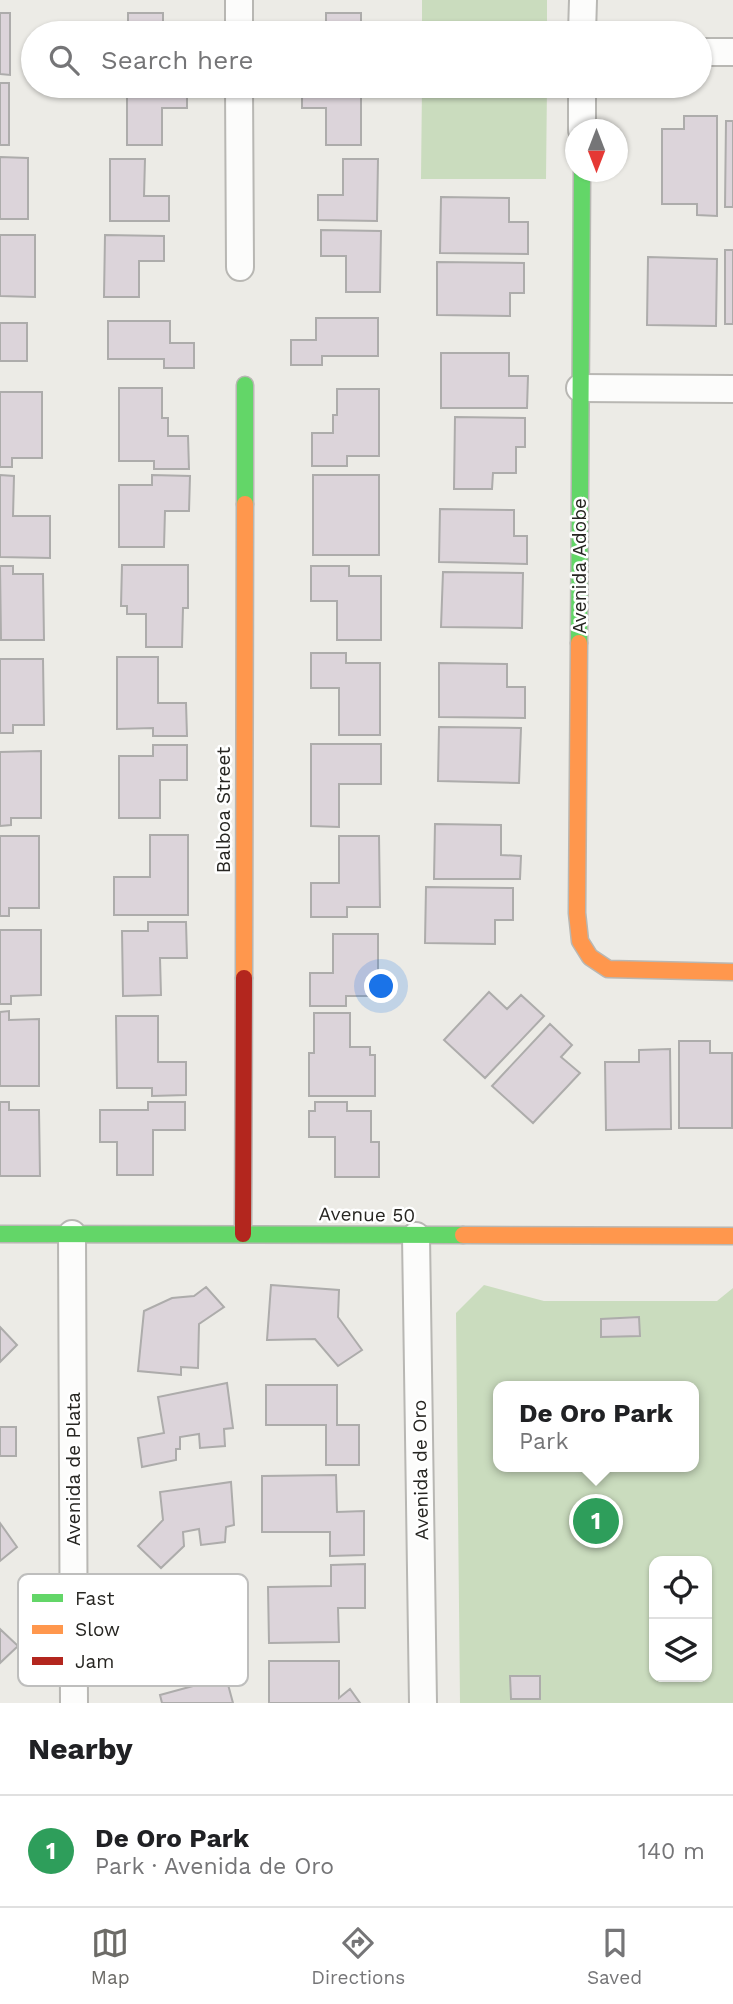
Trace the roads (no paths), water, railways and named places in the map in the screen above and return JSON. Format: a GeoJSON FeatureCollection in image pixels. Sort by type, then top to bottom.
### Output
{"type":"FeatureCollection","features":[{"type":"Feature","properties":{"kind":"street"},"geometry":{"type":"LineString","coordinates":[[239,0],[239,21]]}},
{"type":"Feature","properties":{"kind":"street"},"geometry":{"type":"LineString","coordinates":[[582,21],[583,0]]}},
{"type":"Feature","properties":{"kind":"street"},"geometry":{"type":"LineString","coordinates":[[712,52],[733,52]]}},
{"type":"Feature","properties":{"kind":"street"},"geometry":{"type":"LineString","coordinates":[[239,98],[240,267]]}},
{"type":"Feature","properties":{"kind":"street"},"geometry":{"type":"LineString","coordinates":[[582,98],[582,119]]}},
{"type":"Feature","properties":{"kind":"street","name":"Avenida Adobe"},"geometry":{"type":"LineString","coordinates":[[582,182],[577,913],[580,941],[590,957],[608,969],[733,972]]}},
{"type":"Feature","properties":{"kind":"street","name":"Balboa Street"},"geometry":{"type":"LineString","coordinates":[[243,1234],[246,385]]}},
{"type":"Feature","properties":{"kind":"street"},"geometry":{"type":"LineString","coordinates":[[580,388],[733,388]]}},
{"type":"Feature","properties":{"kind":"street","name":"Avenue 50"},"geometry":{"type":"LineString","coordinates":[[0,1234],[733,1236]]}},
{"type":"Feature","properties":{"kind":"street","name":"Avenida de Plata"},"geometry":{"type":"LineString","coordinates":[[72,1234],[73,1574]]}},
{"type":"Feature","properties":{"kind":"street","name":"Avenida de Oro"},"geometry":{"type":"LineString","coordinates":[[416,1236],[423,1703]]}},
{"type":"Feature","properties":{"kind":"place","name":"De Oro Park"},"geometry":{"type":"Point","coordinates":[596,1521]}}]}
